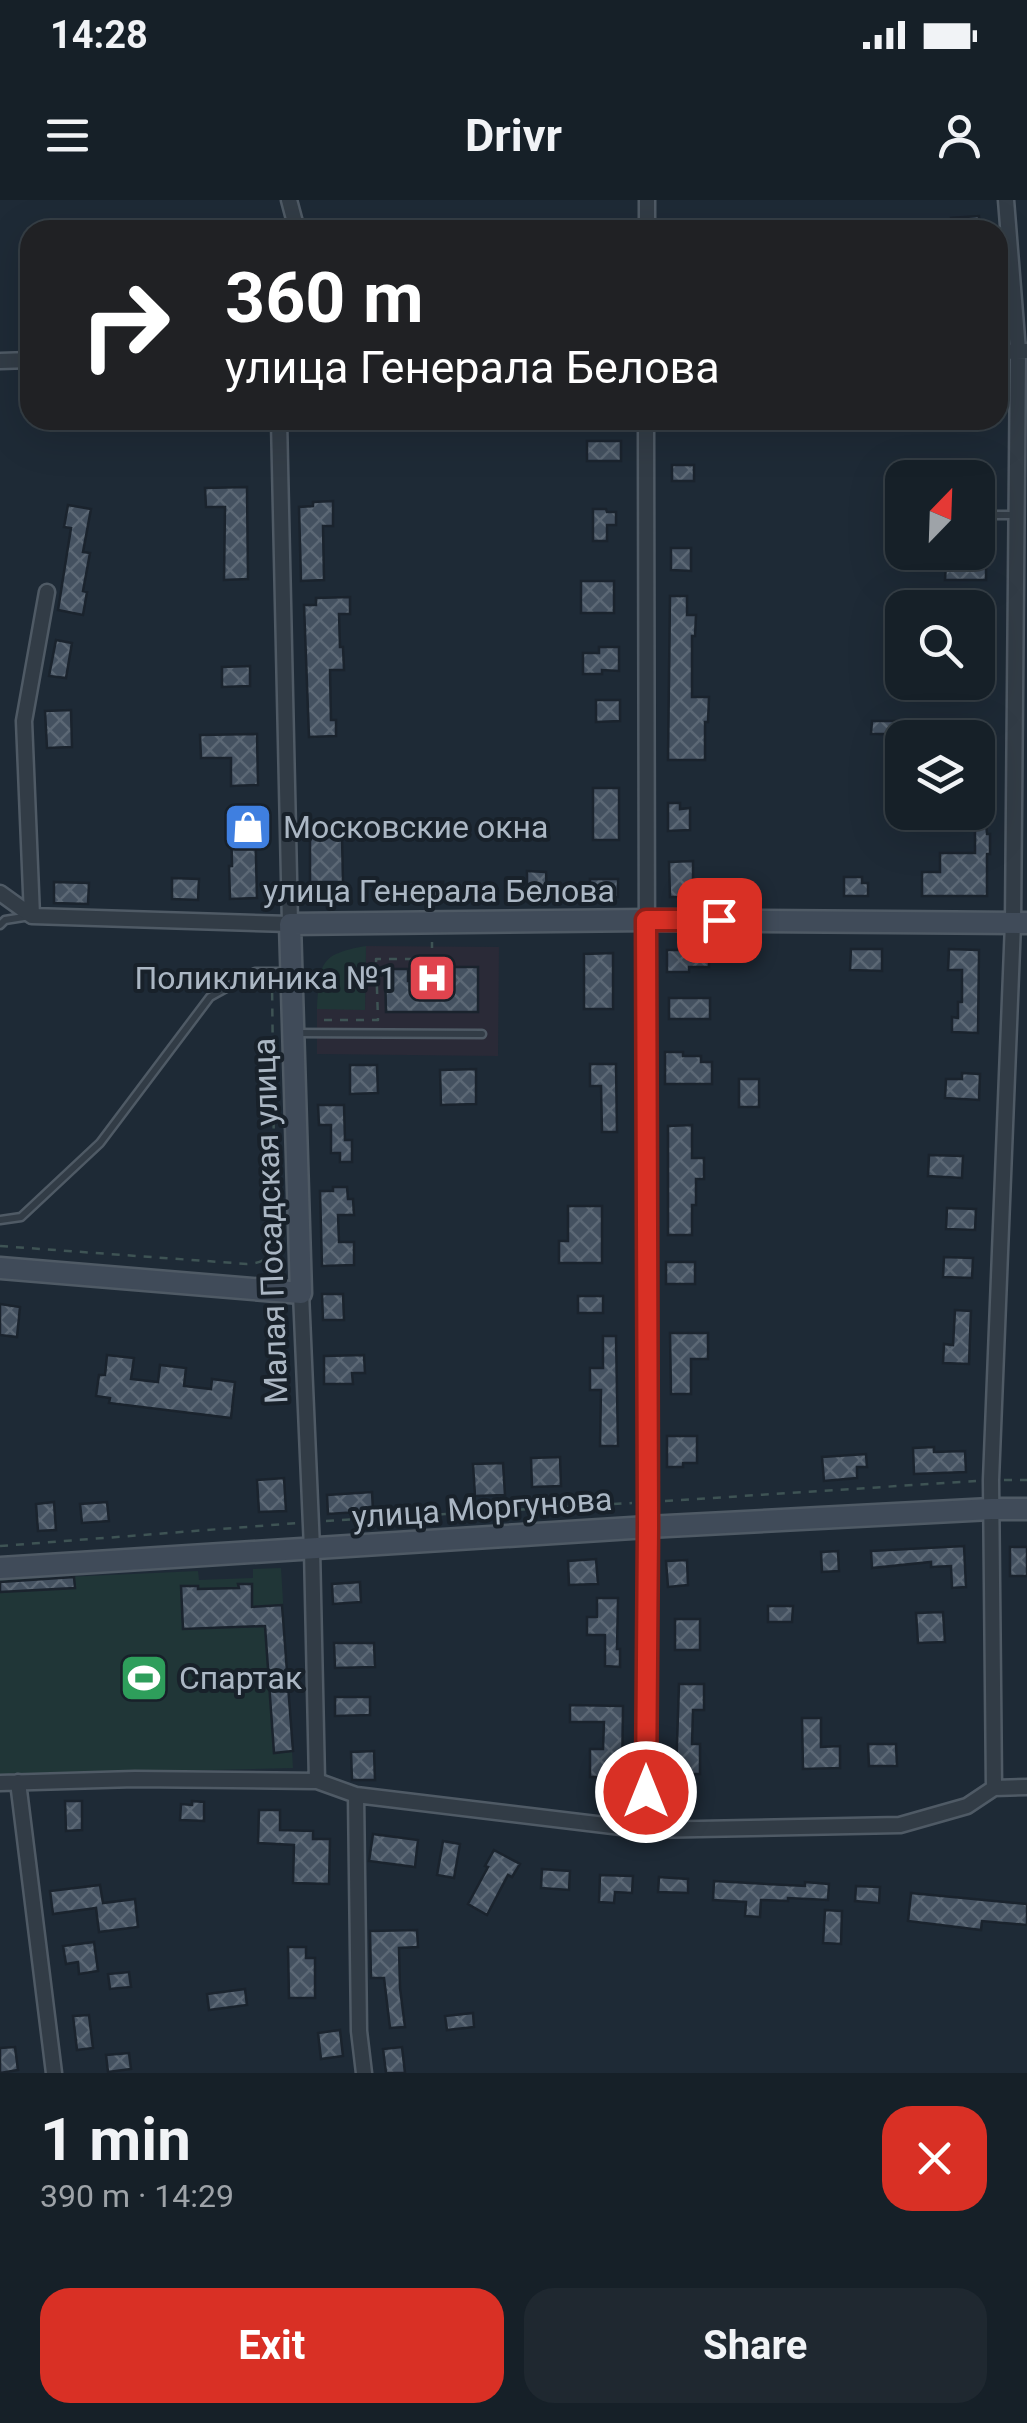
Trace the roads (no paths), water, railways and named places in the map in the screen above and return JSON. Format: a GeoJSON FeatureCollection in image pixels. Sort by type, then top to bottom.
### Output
{"type":"FeatureCollection","features":[{"type":"Feature","properties":{"kind":"main road","name":"улица Генерала Белова"},"geometry":{"type":"LineString","coordinates":[[290,924],[646,920],[1020,923]]}},
{"type":"Feature","properties":{"kind":"main road","name":"Малая Посадская улица"},"geometry":{"type":"LineString","coordinates":[[290,924],[282,972],[301,1292]]}},
{"type":"Feature","properties":{"kind":"main road"},"geometry":{"type":"LineString","coordinates":[[0,1268],[301,1292]]}},
{"type":"Feature","properties":{"kind":"main road","name":"улица Моргунова"},"geometry":{"type":"LineString","coordinates":[[0,1568],[648,1527],[1027,1509]]}},
{"type":"Feature","properties":{"kind":"street"},"geometry":{"type":"LineString","coordinates":[[994,1788],[991,1480],[1020,923],[1021,571],[1016,516],[1023,351],[1006,200]]}},
{"type":"Feature","properties":{"kind":"street","name":"Малая Посадская улица"},"geometry":{"type":"LineString","coordinates":[[279,430],[290,924]]}},
{"type":"Feature","properties":{"kind":"street"},"geometry":{"type":"LineString","coordinates":[[646,430],[646,1830]]}},
{"type":"Feature","properties":{"kind":"street"},"geometry":{"type":"LineString","coordinates":[[32,916],[24,721],[47,592]]}},
{"type":"Feature","properties":{"kind":"street"},"geometry":{"type":"LineString","coordinates":[[0,894],[32,916]]}},
{"type":"Feature","properties":{"kind":"street","name":"улица Генерала Белова"},"geometry":{"type":"LineString","coordinates":[[32,916],[290,924]]}},
{"type":"Feature","properties":{"kind":"street","name":"Малая Посадская улица"},"geometry":{"type":"LineString","coordinates":[[301,1292],[318,1781]]}},
{"type":"Feature","properties":{"kind":"street"},"geometry":{"type":"LineString","coordinates":[[0,1784],[318,1781],[356,1795],[646,1830],[900,1825],[967,1806],[994,1788],[1026,1791]]}},
{"type":"Feature","properties":{"kind":"street"},"geometry":{"type":"LineString","coordinates":[[18,1782],[54,2073]]}},
{"type":"Feature","properties":{"kind":"street"},"geometry":{"type":"LineString","coordinates":[[356,1795],[359,2030],[364,2073]]}},
{"type":"Feature","properties":{"kind":"lane"},"geometry":{"type":"LineString","coordinates":[[995,515],[1016,516]]}},
{"type":"Feature","properties":{"kind":"lane"},"geometry":{"type":"LineString","coordinates":[[0,925],[5,920],[32,916]]}},
{"type":"Feature","properties":{"kind":"lane"},"geometry":{"type":"LineString","coordinates":[[0,1220],[20,1217],[100,1143],[210,997],[256,972],[282,972]]}},
{"type":"Feature","properties":{"kind":"lane"},"geometry":{"type":"LineString","coordinates":[[286,1025],[482,1034]]}},
{"type":"Feature","properties":{"kind":"place","name":"Московские окна"},"geometry":{"type":"Point","coordinates":[248,827]}},
{"type":"Feature","properties":{"kind":"place","name":"Поликлиника №1"},"geometry":{"type":"Point","coordinates":[432,978]}},
{"type":"Feature","properties":{"kind":"place","name":"Спартак"},"geometry":{"type":"Point","coordinates":[144,1678]}}]}
